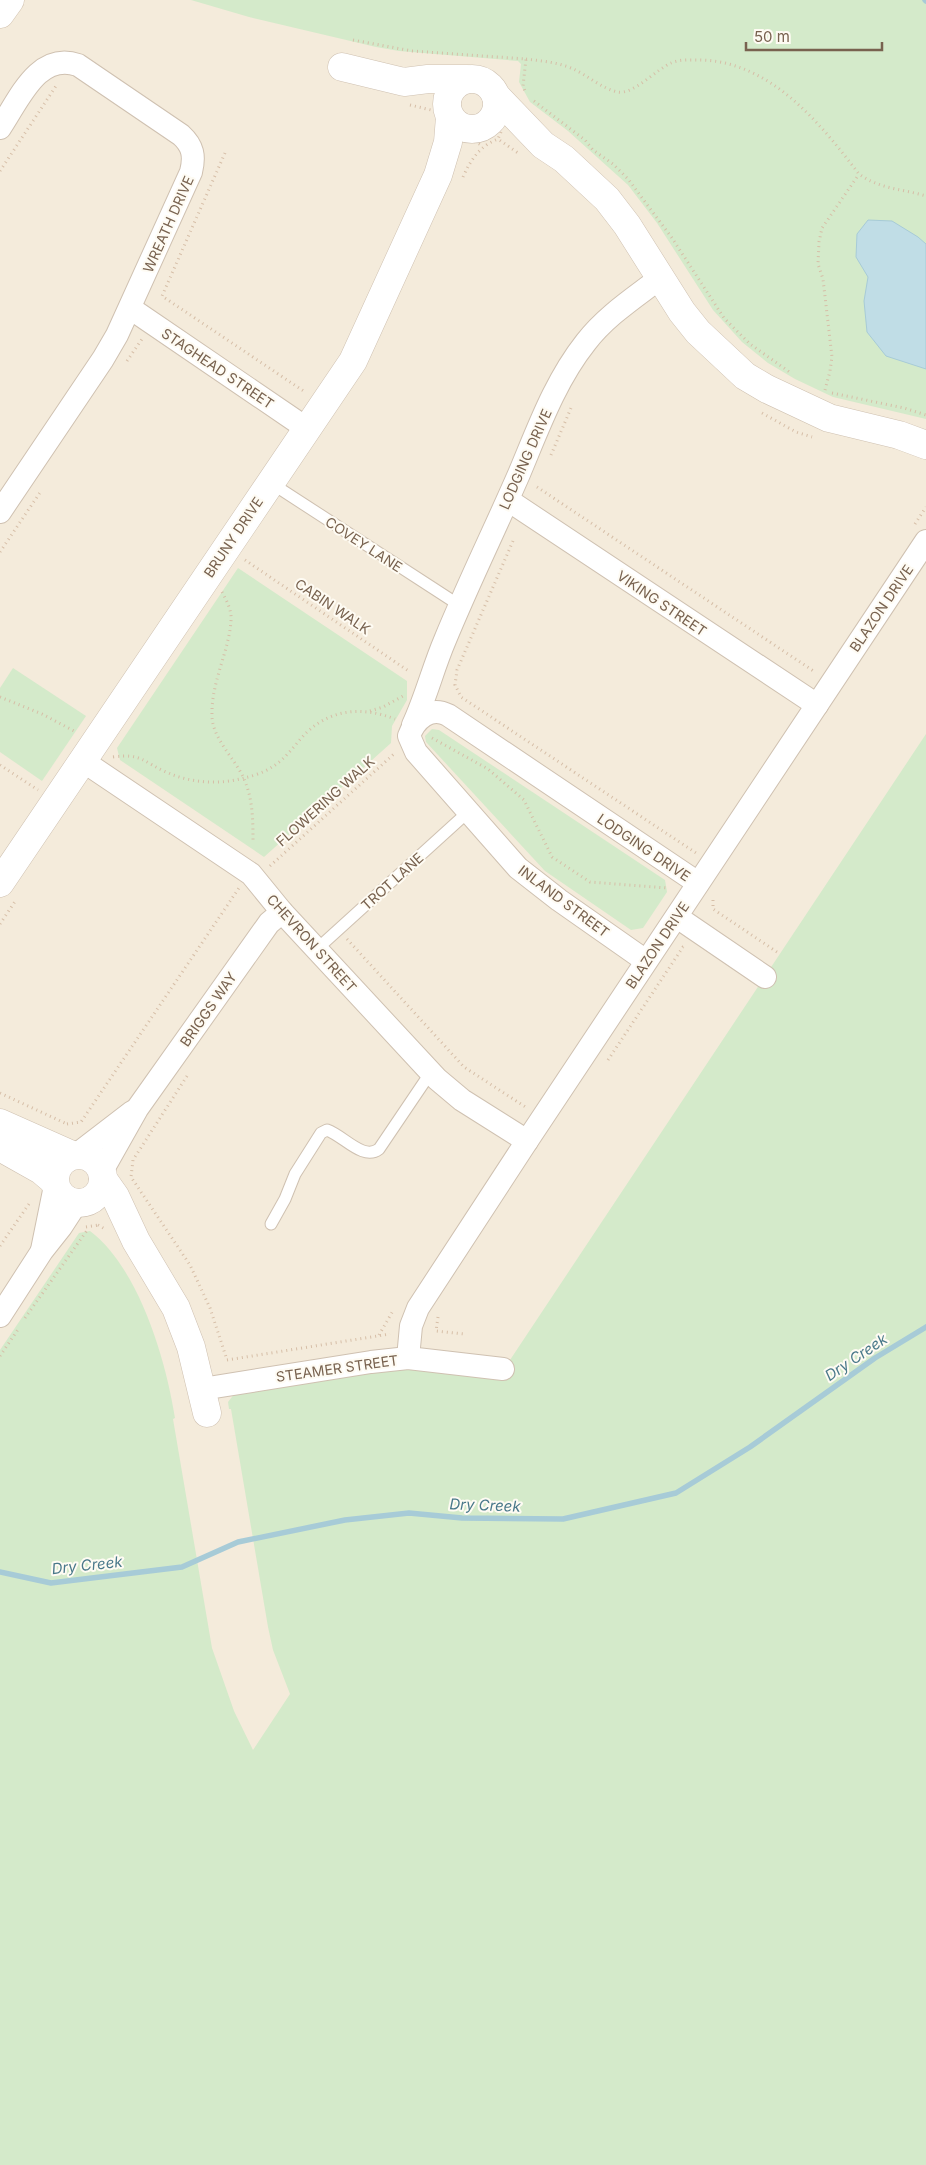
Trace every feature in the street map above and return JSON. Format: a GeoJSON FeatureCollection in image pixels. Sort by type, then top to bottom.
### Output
{"type":"FeatureCollection","features":[{"type":"Feature","properties":{"kind":"street"},"geometry":{"type":"LineString","coordinates":[[0,14],[10,0]]}},
{"type":"Feature","properties":{"kind":"street","name":"WREATH DRIVE"},"geometry":{"type":"LineString","coordinates":[[0,128],[36,74],[46,66],[66,61],[78,65],[188,142],[193,150],[194,161],[191,172],[130,308],[103,359],[0,512]]}},
{"type":"Feature","properties":{"kind":"street"},"geometry":{"type":"LineString","coordinates":[[342,67],[404,82],[428,79],[482,81],[491,87],[496,96],[543,145],[564,159],[607,199],[627,225],[660,278],[698,332],[745,376],[767,389],[829,418],[899,435],[926,445]]}},
{"type":"Feature","properties":{"kind":"street"},"geometry":{"type":"LineString","coordinates":[[449,114],[447,98],[450,91],[460,81],[467,79]]}},
{"type":"Feature","properties":{"kind":"street"},"geometry":{"type":"LineString","coordinates":[[404,82],[449,114],[458,125],[478,128],[543,145]]}},
{"type":"Feature","properties":{"kind":"street"},"geometry":{"type":"LineString","coordinates":[[478,128],[493,118],[497,104],[496,96]]}},
{"type":"Feature","properties":{"kind":"street","name":"BRUNY DRIVE"},"geometry":{"type":"LineString","coordinates":[[1,880],[353,361],[438,175],[448,142],[449,114]]}},
{"type":"Feature","properties":{"kind":"street","name":"BRUNY DRIVE"},"geometry":{"type":"LineString","coordinates":[[438,175],[478,128]]}},
{"type":"Feature","properties":{"kind":"street","name":"LODGING DRIVE"},"geometry":{"type":"LineString","coordinates":[[423,719],[424,702],[421,671],[517,506],[545,413],[568,367],[586,341],[607,319],[660,278]]}},
{"type":"Feature","properties":{"kind":"street","name":"STAGHEAD STREET"},"geometry":{"type":"LineString","coordinates":[[130,308],[306,428]]}},
{"type":"Feature","properties":{"kind":"street","name":"VIKING STREET"},"geometry":{"type":"LineString","coordinates":[[517,506],[817,705]]}},
{"type":"Feature","properties":{"kind":"street","name":"BLAZON DRIVE"},"geometry":{"type":"LineString","coordinates":[[408,1358],[411,1326],[418,1308],[646,961],[677,917],[701,892],[817,705],[926,541]]}},
{"type":"Feature","properties":{"kind":"street","name":"LODGING DRIVE"},"geometry":{"type":"LineString","coordinates":[[421,671],[432,690],[423,719]]}},
{"type":"Feature","properties":{"kind":"street","name":"LODGING DRIVE"},"geometry":{"type":"LineString","coordinates":[[423,719],[701,892]]}},
{"type":"Feature","properties":{"kind":"street","name":"INLAND STREET"},"geometry":{"type":"LineString","coordinates":[[423,719],[409,736],[416,752],[518,868],[559,900],[646,961]]}},
{"type":"Feature","properties":{"kind":"street","name":"CHEVRON STREET"},"geometry":{"type":"LineString","coordinates":[[88,753],[251,874],[282,912],[431,1072],[462,1100],[527,1141]]}},
{"type":"Feature","properties":{"kind":"street","name":"BRIGGS WAY"},"geometry":{"type":"LineString","coordinates":[[102,1175],[137,1108],[269,923],[282,912]]}},
{"type":"Feature","properties":{"kind":"street"},"geometry":{"type":"LineString","coordinates":[[677,917],[765,978]]}},
{"type":"Feature","properties":{"kind":"street","name":"BRIGGS WAY"},"geometry":{"type":"LineString","coordinates":[[74,1155],[137,1108]]}},
{"type":"Feature","properties":{"kind":"street"},"geometry":{"type":"LineString","coordinates":[[0,1123],[74,1155],[92,1158],[115,1196],[136,1241],[176,1308],[191,1347],[204,1401]]}},
{"type":"Feature","properties":{"kind":"street"},"geometry":{"type":"LineString","coordinates":[[0,1148],[42,1170],[48,1187],[82,1212],[102,1214],[136,1241]]}},
{"type":"Feature","properties":{"kind":"street"},"geometry":{"type":"LineString","coordinates":[[42,1251],[48,1187],[58,1165],[74,1155]]}},
{"type":"Feature","properties":{"kind":"street"},"geometry":{"type":"LineString","coordinates":[[0,1316],[42,1251],[61,1227],[82,1212],[95,1198],[102,1186],[102,1175]]}},
{"type":"Feature","properties":{"kind":"street","name":"STEAMER STREET"},"geometry":{"type":"LineString","coordinates":[[204,1401],[371,1362],[408,1358],[503,1369]]}},
{"type":"Feature","properties":{"kind":"lane","name":"COVEY LANE"},"geometry":{"type":"LineString","coordinates":[[270,482],[459,605]]}},
{"type":"Feature","properties":{"kind":"lane","name":"TROT LANE"},"geometry":{"type":"LineString","coordinates":[[317,949],[468,812]]}},
{"type":"Feature","properties":{"kind":"lane"},"geometry":{"type":"LineString","coordinates":[[271,1224],[285,1199],[295,1174],[321,1133],[327,1130],[334,1132],[366,1153],[373,1154],[379,1149],[431,1072]]}},
{"type":"Feature","properties":{"kind":"path"},"geometry":{"type":"LineString","coordinates":[[526,59],[554,63],[571,68],[618,92],[627,91],[671,63],[701,60],[730,64],[757,76],[782,91],[809,113],[859,174],[870,181],[926,196]]}},
{"type":"Feature","properties":{"kind":"path"},"geometry":{"type":"LineString","coordinates":[[0,171],[61,79]]}},
{"type":"Feature","properties":{"kind":"path"},"geometry":{"type":"LineString","coordinates":[[225,154],[162,296],[310,395]]}},
{"type":"Feature","properties":{"kind":"path"},"geometry":{"type":"LineString","coordinates":[[825,390],[832,357],[823,279],[818,264],[818,242],[822,228],[859,174]]}},
{"type":"Feature","properties":{"kind":"path"},"geometry":{"type":"LineString","coordinates":[[549,460],[572,406]]}},
{"type":"Feature","properties":{"kind":"path"},"geometry":{"type":"LineString","coordinates":[[756,409],[796,432],[815,438]]}},
{"type":"Feature","properties":{"kind":"path"},"geometry":{"type":"LineString","coordinates":[[541,478],[537,487],[517,506],[456,670],[455,685],[461,697],[697,854]]}},
{"type":"Feature","properties":{"kind":"path"},"geometry":{"type":"LineString","coordinates":[[537,487],[817,673]]}},
{"type":"Feature","properties":{"kind":"path","name":"CABIN WALK"},"geometry":{"type":"LineString","coordinates":[[242,559],[421,671]]}},
{"type":"Feature","properties":{"kind":"path"},"geometry":{"type":"LineString","coordinates":[[205,578],[221,590],[228,603],[232,620],[212,702],[212,717],[215,731],[244,778],[253,811],[253,843]]}},
{"type":"Feature","properties":{"kind":"path"},"geometry":{"type":"LineString","coordinates":[[370,711],[409,695]]}},
{"type":"Feature","properties":{"kind":"path"},"geometry":{"type":"LineString","coordinates":[[0,697],[42,714],[88,753],[114,757],[129,755],[139,757],[164,772],[188,779],[216,783],[244,778],[272,767],[324,719],[342,712],[370,711],[423,719],[488,769],[524,800],[552,858],[590,882],[628,883],[701,892],[712,902],[713,909],[780,954]]}},
{"type":"Feature","properties":{"kind":"path","name":"FLOWERING WALK"},"geometry":{"type":"LineString","coordinates":[[269,866],[395,753]]}},
{"type":"Feature","properties":{"kind":"path"},"geometry":{"type":"LineString","coordinates":[[0,765],[39,790]]}},
{"type":"Feature","properties":{"kind":"path"},"geometry":{"type":"LineString","coordinates":[[67,1124],[81,1122],[242,884],[234,876],[240,867]]}},
{"type":"Feature","properties":{"kind":"path"},"geometry":{"type":"LineString","coordinates":[[339,930],[464,1067],[527,1108]]}},
{"type":"Feature","properties":{"kind":"path"},"geometry":{"type":"LineString","coordinates":[[607,1061],[683,946],[690,945]]}},
{"type":"Feature","properties":{"kind":"path"},"geometry":{"type":"LineString","coordinates":[[189,1074],[133,1160],[132,1177],[190,1265],[210,1308],[227,1360]]}},
{"type":"Feature","properties":{"kind":"path"},"geometry":{"type":"LineString","coordinates":[[0,1246],[48,1187]]}},
{"type":"Feature","properties":{"kind":"path"},"geometry":{"type":"LineString","coordinates":[[0,1356],[82,1212]]}},
{"type":"Feature","properties":{"kind":"path"},"geometry":{"type":"LineString","coordinates":[[438,1314],[436,1331],[464,1334]]}},
{"type":"Feature","properties":{"kind":"shaded area"},"geometry":{"type":"Polygon","coordinates":[[[0,0],[926,0],[926,2165],[0,2165],[0,0]]]}},
{"type":"Feature","properties":{"kind":"green space"},"geometry":{"type":"Polygon","coordinates":[[[191,0],[926,0],[926,419],[833,397],[795,379],[768,363],[742,342],[713,310],[657,223],[628,185],[568,131],[530,102],[519,82],[521,64],[518,61],[399,51],[376,47],[249,17],[191,0]]]}},
{"type":"Feature","properties":{"kind":"green space"},"geometry":{"type":"Polygon","coordinates":[[[238,568],[407,681],[407,700],[392,726],[391,743],[264,857],[120,760],[117,748],[238,568]]]}},
{"type":"Feature","properties":{"kind":"green space"},"geometry":{"type":"Polygon","coordinates":[[[13,668],[86,716],[42,781],[0,752],[0,688],[13,668]]]}},
{"type":"Feature","properties":{"kind":"green space"},"geometry":{"type":"Polygon","coordinates":[[[432,729],[439,730],[665,880],[667,892],[643,928],[631,930],[545,871],[426,742],[425,736],[432,729]]]}},
{"type":"Feature","properties":{"kind":"green space"},"geometry":{"type":"Polygon","coordinates":[[[926,734],[926,2165],[0,2165],[0,1350],[79,1233],[90,1231],[107,1247],[123,1268],[148,1317],[157,1343],[171,1395],[175,1418],[173,1419],[212,1648],[234,1711],[253,1750],[290,1694],[273,1650],[268,1627],[231,1409],[229,1409],[228,1402],[235,1393],[359,1372],[417,1368],[498,1378],[926,734]]]}},
{"type":"Feature","properties":{"kind":"water"},"geometry":{"type":"Polygon","coordinates":[[[868,220],[892,221],[926,244],[926,369],[886,356],[867,332],[864,301],[868,277],[856,257],[857,234],[868,220]]]}},
{"type":"Feature","properties":{"kind":"waterway","name":"Dry Creek"},"geometry":{"type":"LineString","coordinates":[[0,1572],[51,1583],[182,1567],[238,1542],[345,1520],[409,1513],[462,1518],[563,1519],[676,1493],[750,1447],[875,1358],[926,1327]]}}]}
